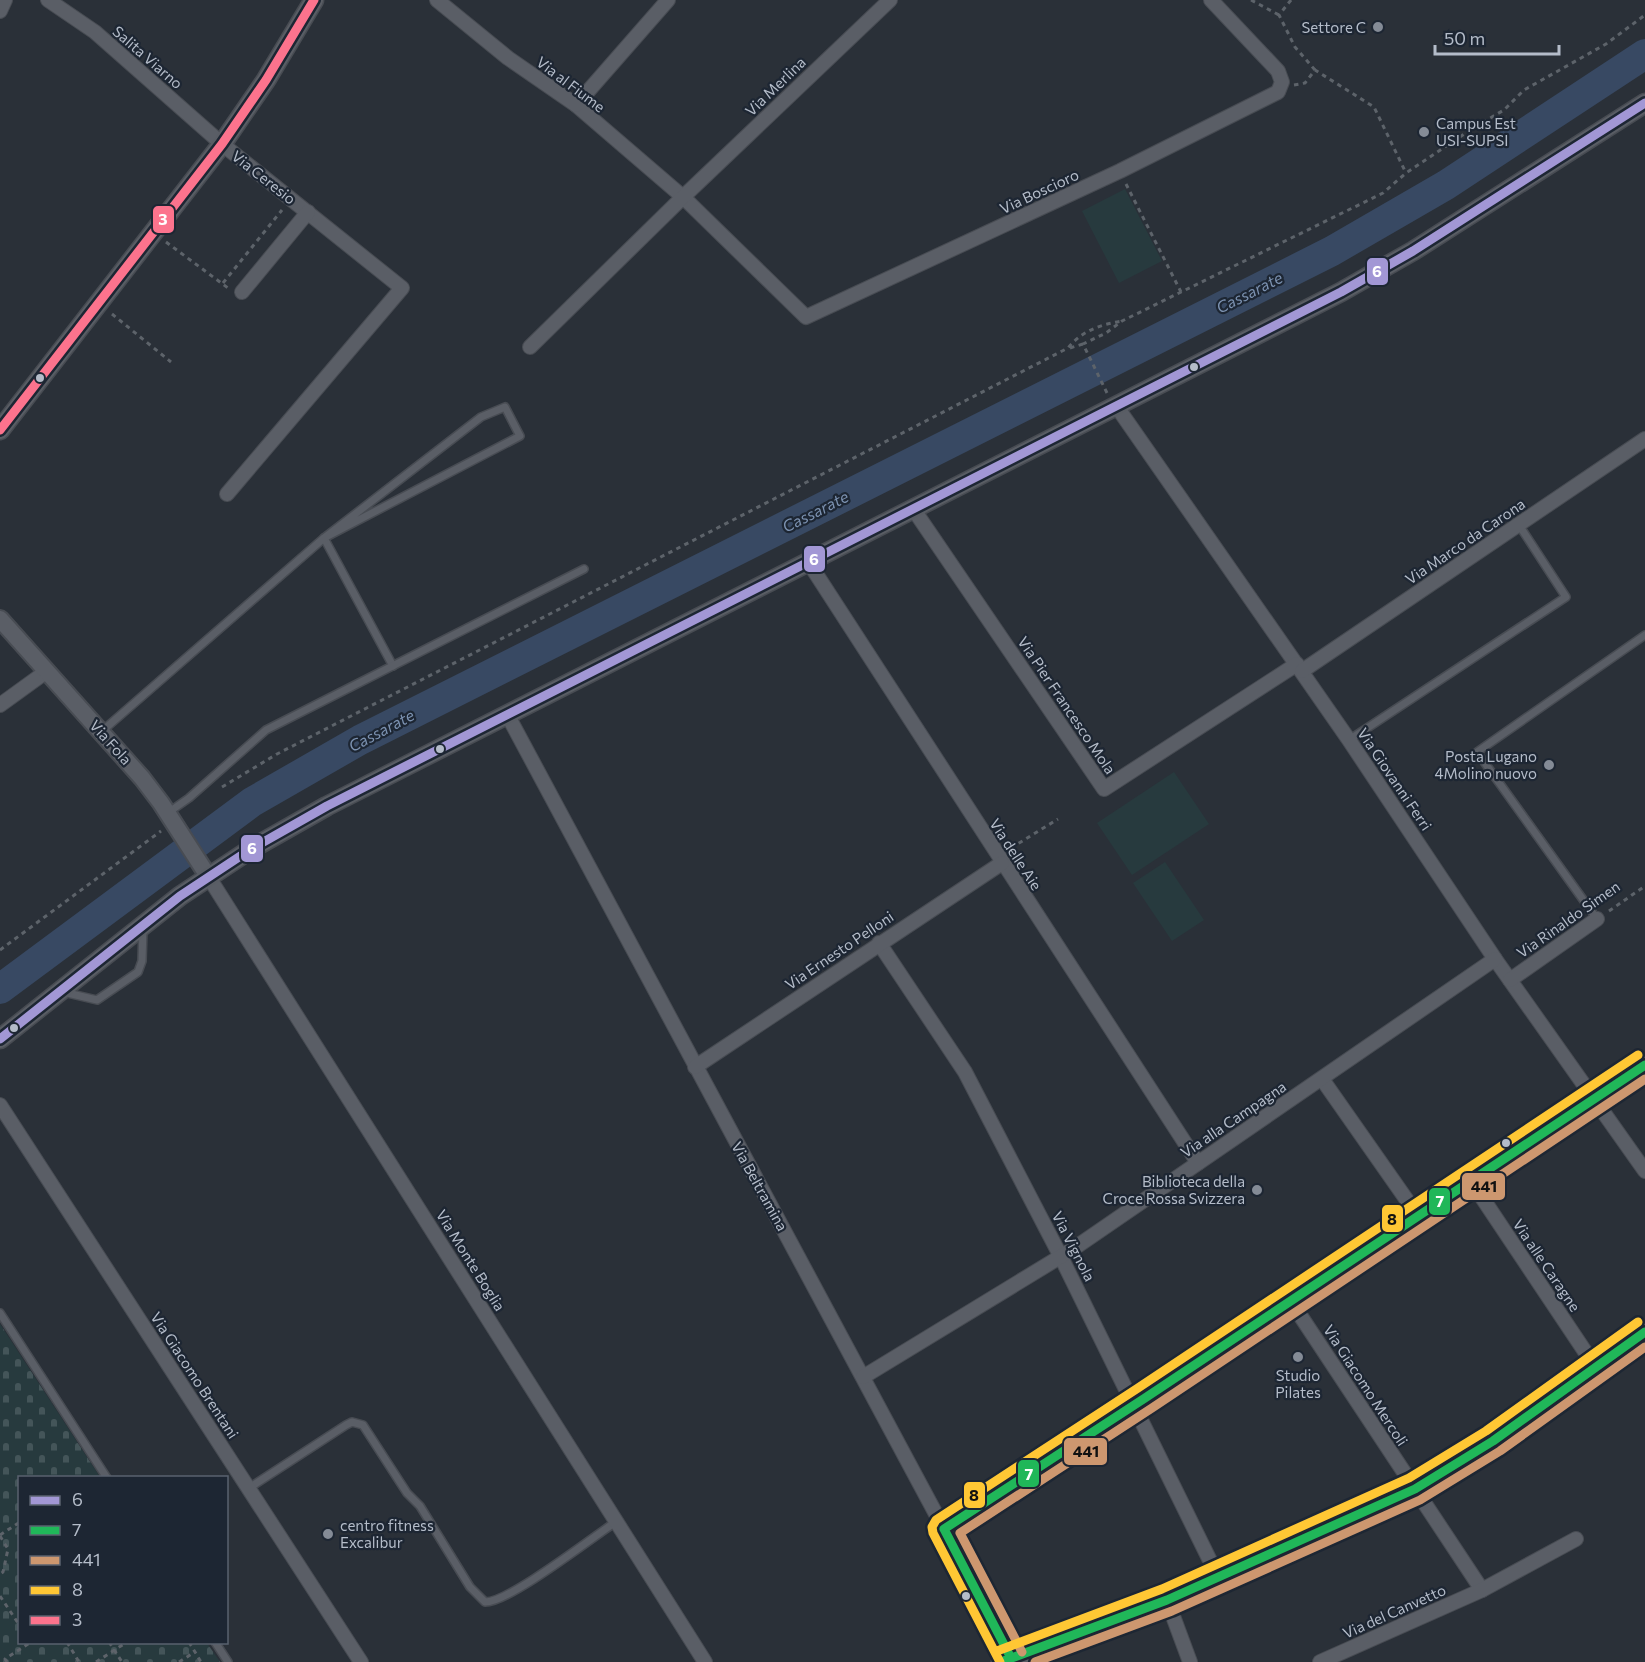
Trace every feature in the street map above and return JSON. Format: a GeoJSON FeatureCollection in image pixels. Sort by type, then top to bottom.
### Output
{"type":"FeatureCollection","features":[{"type":"Feature","properties":{"kind":"main road"},"geometry":{"type":"LineString","coordinates":[[222,144],[266,80],[314,0]]}},
{"type":"Feature","properties":{"kind":"main road"},"geometry":{"type":"LineString","coordinates":[[0,1039],[143,925],[204,871],[507,714],[1117,407],[1380,270],[1645,104]]}},
{"type":"Feature","properties":{"kind":"main road","name":"Via Ceresio"},"geometry":{"type":"LineString","coordinates":[[0,430],[222,144]]}},
{"type":"Feature","properties":{"kind":"main road"},"geometry":{"type":"LineString","coordinates":[[944,1528],[1645,1065]]}},
{"type":"Feature","properties":{"kind":"main road"},"geometry":{"type":"LineString","coordinates":[[1006,1660],[1167,1600],[1415,1489],[1494,1441],[1645,1332]]}},
{"type":"Feature","properties":{"kind":"main road","name":"Via Beltramina"},"geometry":{"type":"LineString","coordinates":[[944,1528],[1006,1660]]}},
{"type":"Feature","properties":{"kind":"street"},"geometry":{"type":"LineString","coordinates":[[0,11],[5,0]]}},
{"type":"Feature","properties":{"kind":"street","name":"Salita Viarno"},"geometry":{"type":"LineString","coordinates":[[48,0],[95,32],[222,144]]}},
{"type":"Feature","properties":{"kind":"street","name":"Via al Fiume"},"geometry":{"type":"LineString","coordinates":[[437,0],[508,58],[576,105],[683,197],[806,317]]}},
{"type":"Feature","properties":{"kind":"street"},"geometry":{"type":"LineString","coordinates":[[576,105],[668,0]]}},
{"type":"Feature","properties":{"kind":"street","name":"Via Merlina"},"geometry":{"type":"LineString","coordinates":[[683,197],[890,0]]}},
{"type":"Feature","properties":{"kind":"street"},"geometry":{"type":"LineString","coordinates":[[1211,0],[1278,71],[1281,76],[1280,87]]}},
{"type":"Feature","properties":{"kind":"street","name":"Via Boscioro"},"geometry":{"type":"LineString","coordinates":[[806,317],[1120,171],[1272,96],[1280,87]]}},
{"type":"Feature","properties":{"kind":"street","name":"Via Ceresio"},"geometry":{"type":"LineString","coordinates":[[222,144],[402,288],[227,494]]}},
{"type":"Feature","properties":{"kind":"street"},"geometry":{"type":"LineString","coordinates":[[530,347],[683,197]]}},
{"type":"Feature","properties":{"kind":"street","name":"Via Ceresio"},"geometry":{"type":"LineString","coordinates":[[237,292],[308,212]]}},
{"type":"Feature","properties":{"kind":"street","name":"Via Giovanni Ferri"},"geometry":{"type":"LineString","coordinates":[[1117,407],[1349,740],[1495,959],[1645,1171]]}},
{"type":"Feature","properties":{"kind":"street","name":"Via Marco da Carona"},"geometry":{"type":"LineString","coordinates":[[1299,668],[1519,525],[1645,438]]}},
{"type":"Feature","properties":{"kind":"street","name":"Via Pier Francesco Mola"},"geometry":{"type":"LineString","coordinates":[[914,510],[1104,789],[1299,668]]}},
{"type":"Feature","properties":{"kind":"street","name":"Via delle Aie"},"geometry":{"type":"LineString","coordinates":[[809,563],[1198,1163]]}},
{"type":"Feature","properties":{"kind":"street","name":"Via Fola"},"geometry":{"type":"LineString","coordinates":[[0,619],[142,778],[204,871]]}},
{"type":"Feature","properties":{"kind":"street"},"geometry":{"type":"LineString","coordinates":[[0,705],[47,671]]}},
{"type":"Feature","properties":{"kind":"street","name":"Via Beltramina"},"geometry":{"type":"LineString","coordinates":[[507,714],[944,1528]]}},
{"type":"Feature","properties":{"kind":"street","name":"Via Ernesto Pelloni"},"geometry":{"type":"LineString","coordinates":[[695,1066],[1000,860]]}},
{"type":"Feature","properties":{"kind":"street","name":"Via Monte Boglia"},"geometry":{"type":"LineString","coordinates":[[204,871],[705,1662]]}},
{"type":"Feature","properties":{"kind":"street","name":"Via Rinaldo Simen"},"geometry":{"type":"LineString","coordinates":[[1510,980],[1597,918]]}},
{"type":"Feature","properties":{"kind":"street","name":"Via Vignola"},"geometry":{"type":"LineString","coordinates":[[879,943],[965,1072],[1061,1257],[1218,1577]]}},
{"type":"Feature","properties":{"kind":"street","name":"Via alla Campagna"},"geometry":{"type":"LineString","coordinates":[[863,1377],[1061,1257],[1495,959]]}},
{"type":"Feature","properties":{"kind":"street"},"geometry":{"type":"LineString","coordinates":[[1322,1079],[1418,1216]]}},
{"type":"Feature","properties":{"kind":"street","name":"Via Giacomo Brentani"},"geometry":{"type":"LineString","coordinates":[[0,1105],[362,1662]]}},
{"type":"Feature","properties":{"kind":"street","name":"Via alle Caragne"},"geometry":{"type":"LineString","coordinates":[[1471,1181],[1596,1368]]}},
{"type":"Feature","properties":{"kind":"street","name":"Via Giacomo Mercoli"},"geometry":{"type":"LineString","coordinates":[[1290,1299],[1415,1489]]}},
{"type":"Feature","properties":{"kind":"street"},"geometry":{"type":"LineString","coordinates":[[1415,1489],[1482,1590]]}},
{"type":"Feature","properties":{"kind":"street","name":"Via del Canvetto"},"geometry":{"type":"LineString","coordinates":[[1320,1662],[1482,1590],[1576,1539]]}},
{"type":"Feature","properties":{"kind":"street"},"geometry":{"type":"LineString","coordinates":[[1167,1600],[1190,1662]]}},
{"type":"Feature","properties":{"kind":"lane"},"geometry":{"type":"LineString","coordinates":[[101,732],[324,538],[481,417],[505,407],[520,436],[324,538]]}},
{"type":"Feature","properties":{"kind":"lane"},"geometry":{"type":"LineString","coordinates":[[1349,740],[1566,597],[1519,525]]}},
{"type":"Feature","properties":{"kind":"lane"},"geometry":{"type":"LineString","coordinates":[[324,538],[393,666]]}},
{"type":"Feature","properties":{"kind":"lane"},"geometry":{"type":"LineString","coordinates":[[171,820],[189,798],[266,730],[584,569]]}},
{"type":"Feature","properties":{"kind":"lane"},"geometry":{"type":"LineString","coordinates":[[1597,918],[1477,752],[1645,635]]}},
{"type":"Feature","properties":{"kind":"lane"},"geometry":{"type":"LineString","coordinates":[[60,992],[98,1000],[135,975],[141,967],[143,925]]}},
{"type":"Feature","properties":{"kind":"lane"},"geometry":{"type":"LineString","coordinates":[[0,1313],[106,1476]]}},
{"type":"Feature","properties":{"kind":"lane"},"geometry":{"type":"LineString","coordinates":[[249,1488],[346,1425],[352,1422],[363,1425],[407,1493],[420,1506],[470,1587],[485,1602],[502,1597],[562,1560],[617,1521]]}},
{"type":"Feature","properties":{"kind":"lane"},"geometry":{"type":"LineString","coordinates":[[216,1644],[228,1662]]}},
{"type":"Feature","properties":{"kind":"path"},"geometry":{"type":"LineString","coordinates":[[1251,0],[1279,15],[1295,47],[1315,70],[1374,107],[1406,173]]}},
{"type":"Feature","properties":{"kind":"path"},"geometry":{"type":"LineString","coordinates":[[1279,15],[1291,0]]}},
{"type":"Feature","properties":{"kind":"path"},"geometry":{"type":"LineString","coordinates":[[215,793],[222,786],[277,754],[1068,348],[1084,345],[1122,321],[1383,193],[1406,173],[1504,110],[1524,90],[1606,44],[1645,15]]}},
{"type":"Feature","properties":{"kind":"path"},"geometry":{"type":"LineString","coordinates":[[1280,87],[1305,83],[1315,70]]}},
{"type":"Feature","properties":{"kind":"path"},"geometry":{"type":"LineString","coordinates":[[1120,171],[1181,292]]}},
{"type":"Feature","properties":{"kind":"path"},"geometry":{"type":"LineString","coordinates":[[223,283],[292,198]]}},
{"type":"Feature","properties":{"kind":"path"},"geometry":{"type":"LineString","coordinates":[[170,245],[237,292]]}},
{"type":"Feature","properties":{"kind":"path"},"geometry":{"type":"LineString","coordinates":[[115,317],[171,362]]}},
{"type":"Feature","properties":{"kind":"path"},"geometry":{"type":"LineString","coordinates":[[1068,348],[1075,339],[1104,324],[1122,321]]}},
{"type":"Feature","properties":{"kind":"path"},"geometry":{"type":"LineString","coordinates":[[1084,345],[1107,390]]}},
{"type":"Feature","properties":{"kind":"path"},"geometry":{"type":"LineString","coordinates":[[1000,860],[1058,819]]}},
{"type":"Feature","properties":{"kind":"path"},"geometry":{"type":"LineString","coordinates":[[0,950],[147,840]]}},
{"type":"Feature","properties":{"kind":"path","name":"Via Rinaldo Simen"},"geometry":{"type":"LineString","coordinates":[[1597,918],[1645,886]]}},
{"type":"Feature","properties":{"kind":"path"},"geometry":{"type":"LineString","coordinates":[[0,1574],[3,1572],[8,1549],[0,1536],[18,1523]]}},
{"type":"Feature","properties":{"kind":"path"},"geometry":{"type":"LineString","coordinates":[[0,1596],[18,1623]]}},
{"type":"Feature","properties":{"kind":"path"},"geometry":{"type":"LineString","coordinates":[[4,1660],[29,1644]]}},
{"type":"Feature","properties":{"kind":"path"},"geometry":{"type":"LineString","coordinates":[[68,1644],[79,1662]]}},
{"type":"Feature","properties":{"kind":"path"},"geometry":{"type":"LineString","coordinates":[[110,1644],[122,1662]]}},
{"type":"Feature","properties":{"kind":"path"},"geometry":{"type":"LineString","coordinates":[[96,1662],[124,1644]]}},
{"type":"Feature","properties":{"kind":"path"},"geometry":{"type":"LineString","coordinates":[[190,1644],[201,1662]]}},
{"type":"Feature","properties":{"kind":"path"},"geometry":{"type":"LineString","coordinates":[[179,1662],[195,1652]]}},
{"type":"Feature","properties":{"kind":"green space"},"geometry":{"type":"Polygon","coordinates":[[[1125,189],[1162,261],[1119,283],[1082,211],[1125,189]]]}},
{"type":"Feature","properties":{"kind":"green space"},"geometry":{"type":"Polygon","coordinates":[[[1174,772],[1209,824],[1132,875],[1097,823],[1174,772]]]}},
{"type":"Feature","properties":{"kind":"green space"},"geometry":{"type":"Polygon","coordinates":[[[1165,862],[1204,920],[1172,941],[1133,883],[1165,862]]]}},
{"type":"Feature","properties":{"kind":"green space"},"geometry":{"type":"Polygon","coordinates":[[[0,1324],[99,1476],[18,1476],[18,1644],[208,1644],[220,1662],[0,1662],[0,1324]]]}},
{"type":"Feature","properties":{"kind":"waterway","name":"Cassarate"},"geometry":{"type":"LineString","coordinates":[[0,989],[252,802],[360,740],[1332,251],[1446,185],[1645,54]]}},
{"type":"Feature","properties":{"kind":"transit line","name":"3"},"geometry":{"type":"LineString","coordinates":[[0,430],[222,144],[266,80],[314,0]]}},
{"type":"Feature","properties":{"kind":"transit line","name":"6"},"geometry":{"type":"LineString","coordinates":[[0,1039],[180,896],[251,849],[327,806],[1341,292],[1413,251],[1645,103]]}},
{"type":"Feature","properties":{"kind":"transit line","name":"8"},"geometry":{"type":"LineString","coordinates":[[1000,1662],[933,1533],[932,1527],[936,1520],[1638,1055]]}},
{"type":"Feature","properties":{"kind":"transit line","name":"7"},"geometry":{"type":"LineString","coordinates":[[1011,1658],[944,1529],[1645,1065]]}},
{"type":"Feature","properties":{"kind":"transit line","name":"441"},"geometry":{"type":"LineString","coordinates":[[1022,1652],[960,1533],[1152,1408],[1645,1079]]}},
{"type":"Feature","properties":{"kind":"transit line","name":"8"},"geometry":{"type":"LineString","coordinates":[[997,1651],[1162,1589],[1409,1478],[1486,1431],[1638,1322]]}},
{"type":"Feature","properties":{"kind":"transit line","name":"7"},"geometry":{"type":"LineString","coordinates":[[1001,1662],[1167,1600],[1415,1489],[1493,1441],[1645,1332]]}},
{"type":"Feature","properties":{"kind":"transit line","name":"441"},"geometry":{"type":"LineString","coordinates":[[1035,1662],[1172,1611],[1420,1500],[1500,1451],[1645,1347]]}},
{"type":"Feature","properties":{"kind":"place","name":"Settore C"},"geometry":{"type":"Point","coordinates":[1378,27]}},
{"type":"Feature","properties":{"kind":"place","name":"Campus Est USI-SUPSI"},"geometry":{"type":"Point","coordinates":[1424,132]}},
{"type":"Feature","properties":{"kind":"place","name":"Posta Lugano 4Molino nuovo"},"geometry":{"type":"Point","coordinates":[1549,765]}},
{"type":"Feature","properties":{"kind":"place","name":"Biblioteca della Croce Rossa Svizzera"},"geometry":{"type":"Point","coordinates":[1257,1190]}},
{"type":"Feature","properties":{"kind":"place","name":"Studio Pilates"},"geometry":{"type":"Point","coordinates":[1298,1357]}},
{"type":"Feature","properties":{"kind":"place","name":"centro fitness Excalibur"},"geometry":{"type":"Point","coordinates":[328,1534]}}]}
